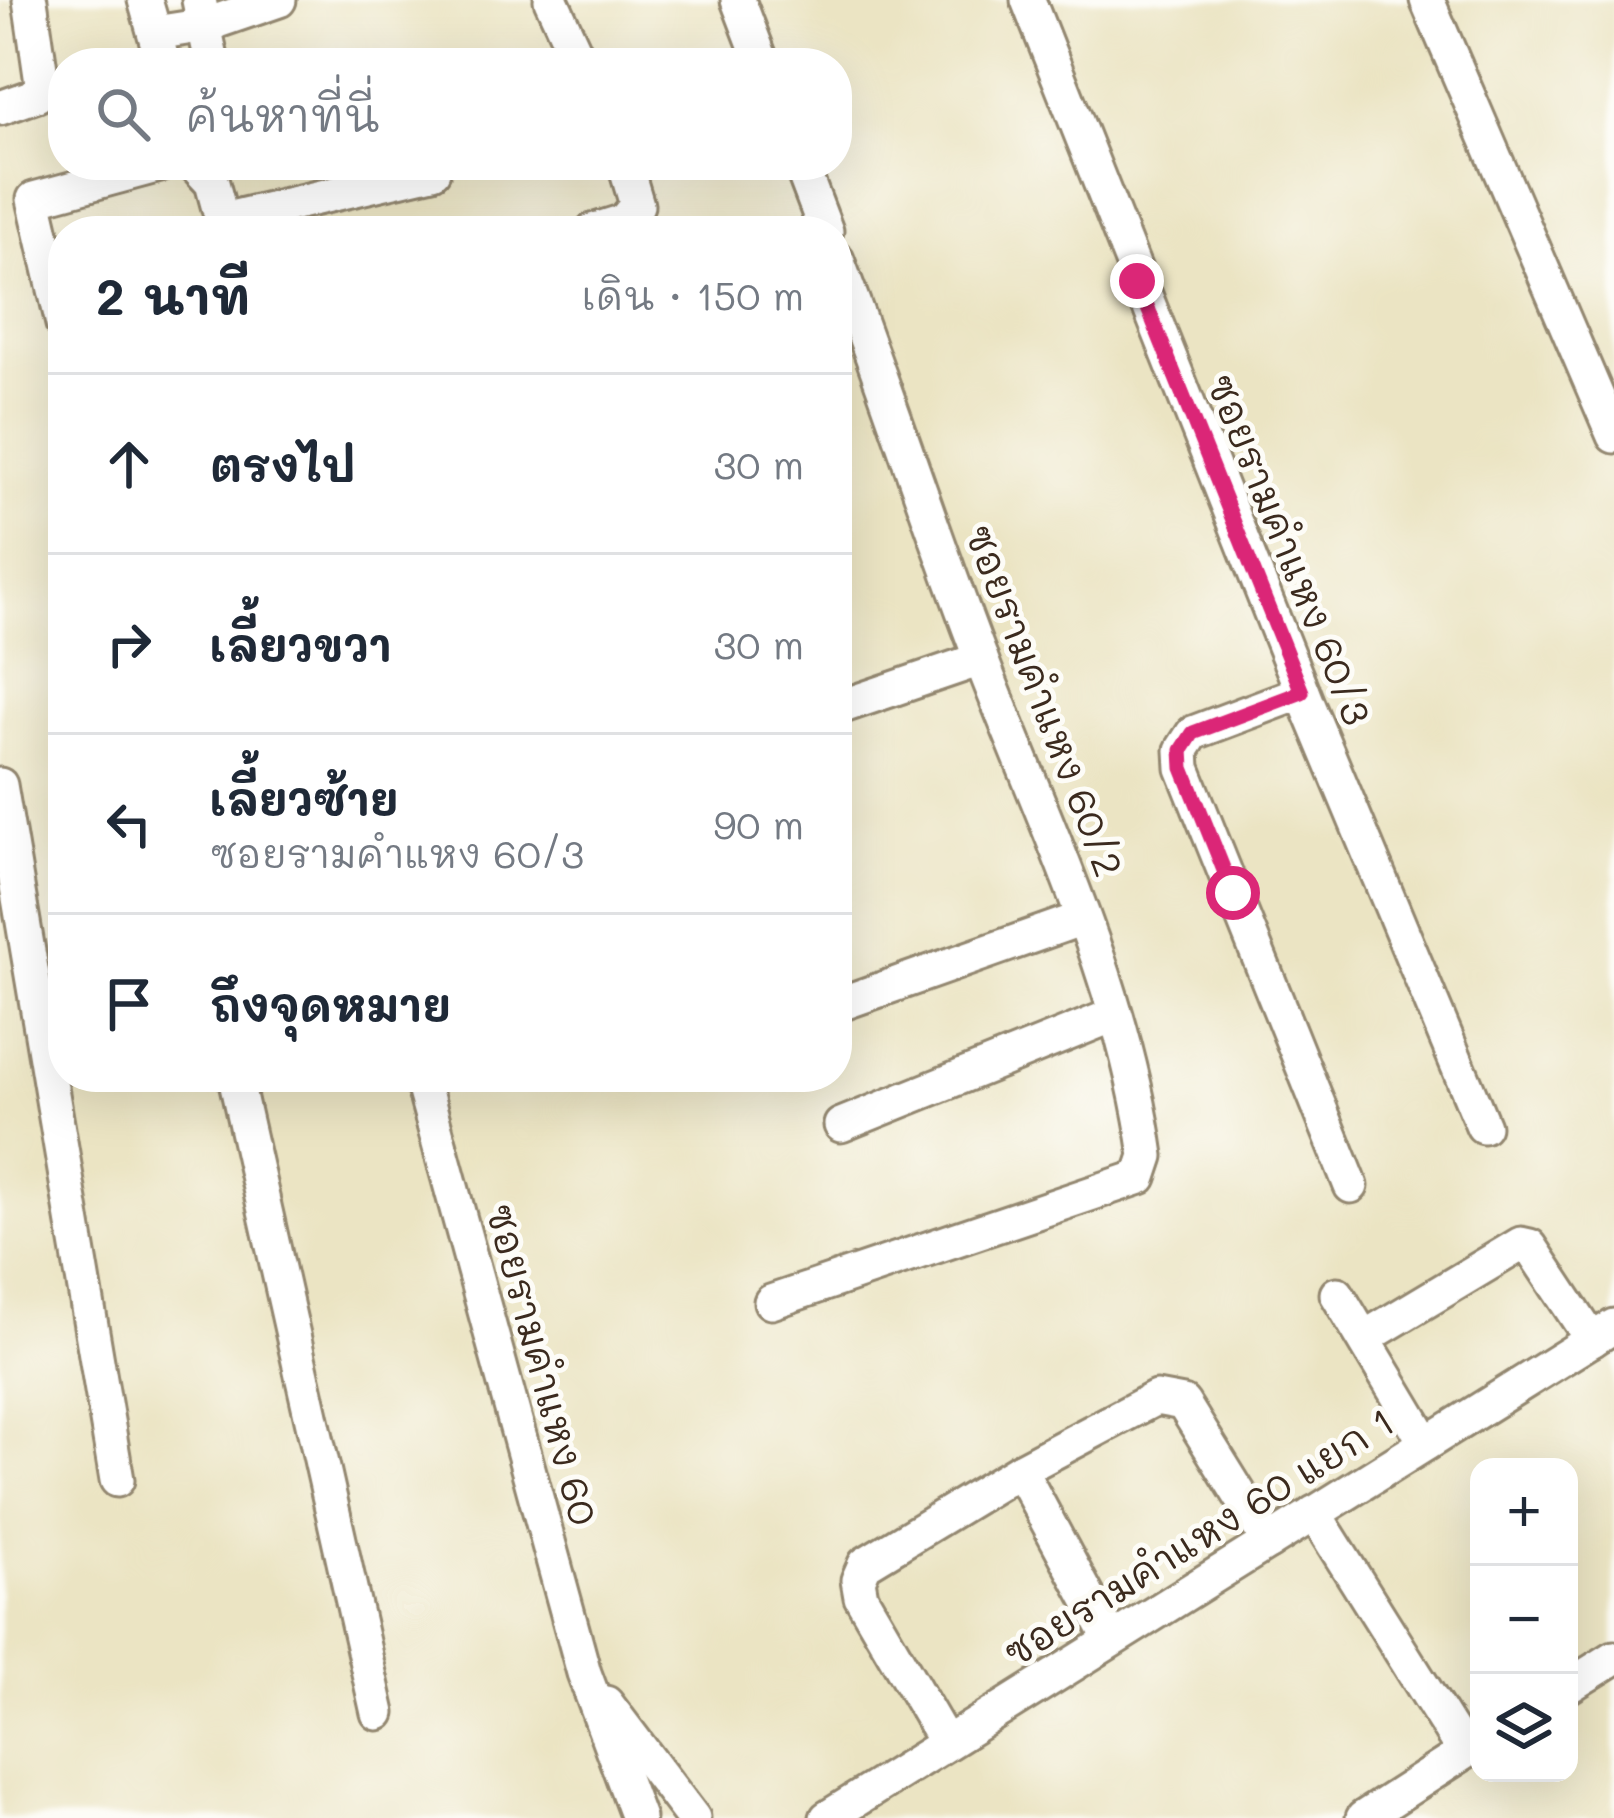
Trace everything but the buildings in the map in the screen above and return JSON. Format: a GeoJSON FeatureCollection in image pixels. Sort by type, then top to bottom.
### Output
{"type":"FeatureCollection","features":[{"type":"Feature","properties":{"kind":"street"},"geometry":{"type":"LineString","coordinates":[[0,108],[37,95],[42,83],[30,0]]}},
{"type":"Feature","properties":{"kind":"street"},"geometry":{"type":"LineString","coordinates":[[146,0],[159,48],[203,12],[278,0]]}},
{"type":"Feature","properties":{"kind":"street"},"geometry":{"type":"LineString","coordinates":[[551,0],[573,48]]}},
{"type":"Feature","properties":{"kind":"street"},"geometry":{"type":"LineString","coordinates":[[738,0],[756,48]]}},
{"type":"Feature","properties":{"kind":"street","name":"ซอยรามคำแหง 60/3"},"geometry":{"type":"LineString","coordinates":[[1028,0],[1302,692],[1484,1126]]}},
{"type":"Feature","properties":{"kind":"street"},"geometry":{"type":"LineString","coordinates":[[1426,0],[1614,436]]}},
{"type":"Feature","properties":{"kind":"street"},"geometry":{"type":"LineString","coordinates":[[203,12],[209,48]]}},
{"type":"Feature","properties":{"kind":"street"},"geometry":{"type":"LineString","coordinates":[[48,259],[34,199],[104,180]]}},
{"type":"Feature","properties":{"kind":"street"},"geometry":{"type":"LineString","coordinates":[[211,180],[221,216]]}},
{"type":"Feature","properties":{"kind":"street"},"geometry":{"type":"LineString","coordinates":[[262,216],[400,180]]}},
{"type":"Feature","properties":{"kind":"street"},"geometry":{"type":"LineString","coordinates":[[628,216],[637,206],[629,180]]}},
{"type":"Feature","properties":{"kind":"street"},"geometry":{"type":"LineString","coordinates":[[807,180],[820,216]]}},
{"type":"Feature","properties":{"kind":"street","name":"ซอยรามคำแหง 60/2"},"geometry":{"type":"LineString","coordinates":[[771,1302],[1140,1177],[1147,1156],[1114,1015],[1083,918],[981,659],[852,302]]}},
{"type":"Feature","properties":{"kind":"street"},"geometry":{"type":"LineString","coordinates":[[852,703],[981,659]]}},
{"type":"Feature","properties":{"kind":"street"},"geometry":{"type":"LineString","coordinates":[[1302,692],[1193,733],[1182,750],[1183,768],[1351,1186]]}},
{"type":"Feature","properties":{"kind":"street"},"geometry":{"type":"LineString","coordinates":[[0,785],[48,1070]]}},
{"type":"Feature","properties":{"kind":"street"},"geometry":{"type":"LineString","coordinates":[[852,1000],[1083,918]]}},
{"type":"Feature","properties":{"kind":"street"},"geometry":{"type":"LineString","coordinates":[[841,1125],[1114,1015]]}},
{"type":"Feature","properties":{"kind":"street"},"geometry":{"type":"LineString","coordinates":[[52,1092],[117,1480]]}},
{"type":"Feature","properties":{"kind":"street"},"geometry":{"type":"LineString","coordinates":[[238,1092],[377,1713]]}},
{"type":"Feature","properties":{"kind":"street","name":"ซอยรามคำแหง 60"},"geometry":{"type":"LineString","coordinates":[[433,1092],[584,1673],[638,1818]]}},
{"type":"Feature","properties":{"kind":"street"},"geometry":{"type":"LineString","coordinates":[[1364,1338],[1521,1244],[1530,1246],[1603,1333]]}},
{"type":"Feature","properties":{"kind":"street"},"geometry":{"type":"LineString","coordinates":[[1337,1294],[1426,1443]]}},
{"type":"Feature","properties":{"kind":"street","name":"ซอยรามคำแหง 60 แยก 1"},"geometry":{"type":"LineString","coordinates":[[827,1818],[1603,1333]]}},
{"type":"Feature","properties":{"kind":"street"},"geometry":{"type":"LineString","coordinates":[[946,1743],[861,1597],[857,1580],[865,1564],[1020,1471],[1156,1398],[1171,1397],[1184,1403],[1269,1542]]}},
{"type":"Feature","properties":{"kind":"street"},"geometry":{"type":"LineString","coordinates":[[1020,1471],[1111,1640]]}},
{"type":"Feature","properties":{"kind":"street"},"geometry":{"type":"LineString","coordinates":[[1314,1513],[1470,1745]]}},
{"type":"Feature","properties":{"kind":"street"},"geometry":{"type":"LineString","coordinates":[[1578,1680],[1614,1658]]}},
{"type":"Feature","properties":{"kind":"street","name":"ซอยรามคำแหง 60"},"geometry":{"type":"LineString","coordinates":[[584,1673],[693,1818]]}},
{"type":"Feature","properties":{"kind":"street"},"geometry":{"type":"LineString","coordinates":[[1363,1818],[1470,1749]]}},
{"type":"Feature","properties":{"kind":"route"},"geometry":{"type":"LineString","coordinates":[[1137,281],[1302,692],[1193,733],[1182,750],[1183,768],[1233,893]]}}]}
